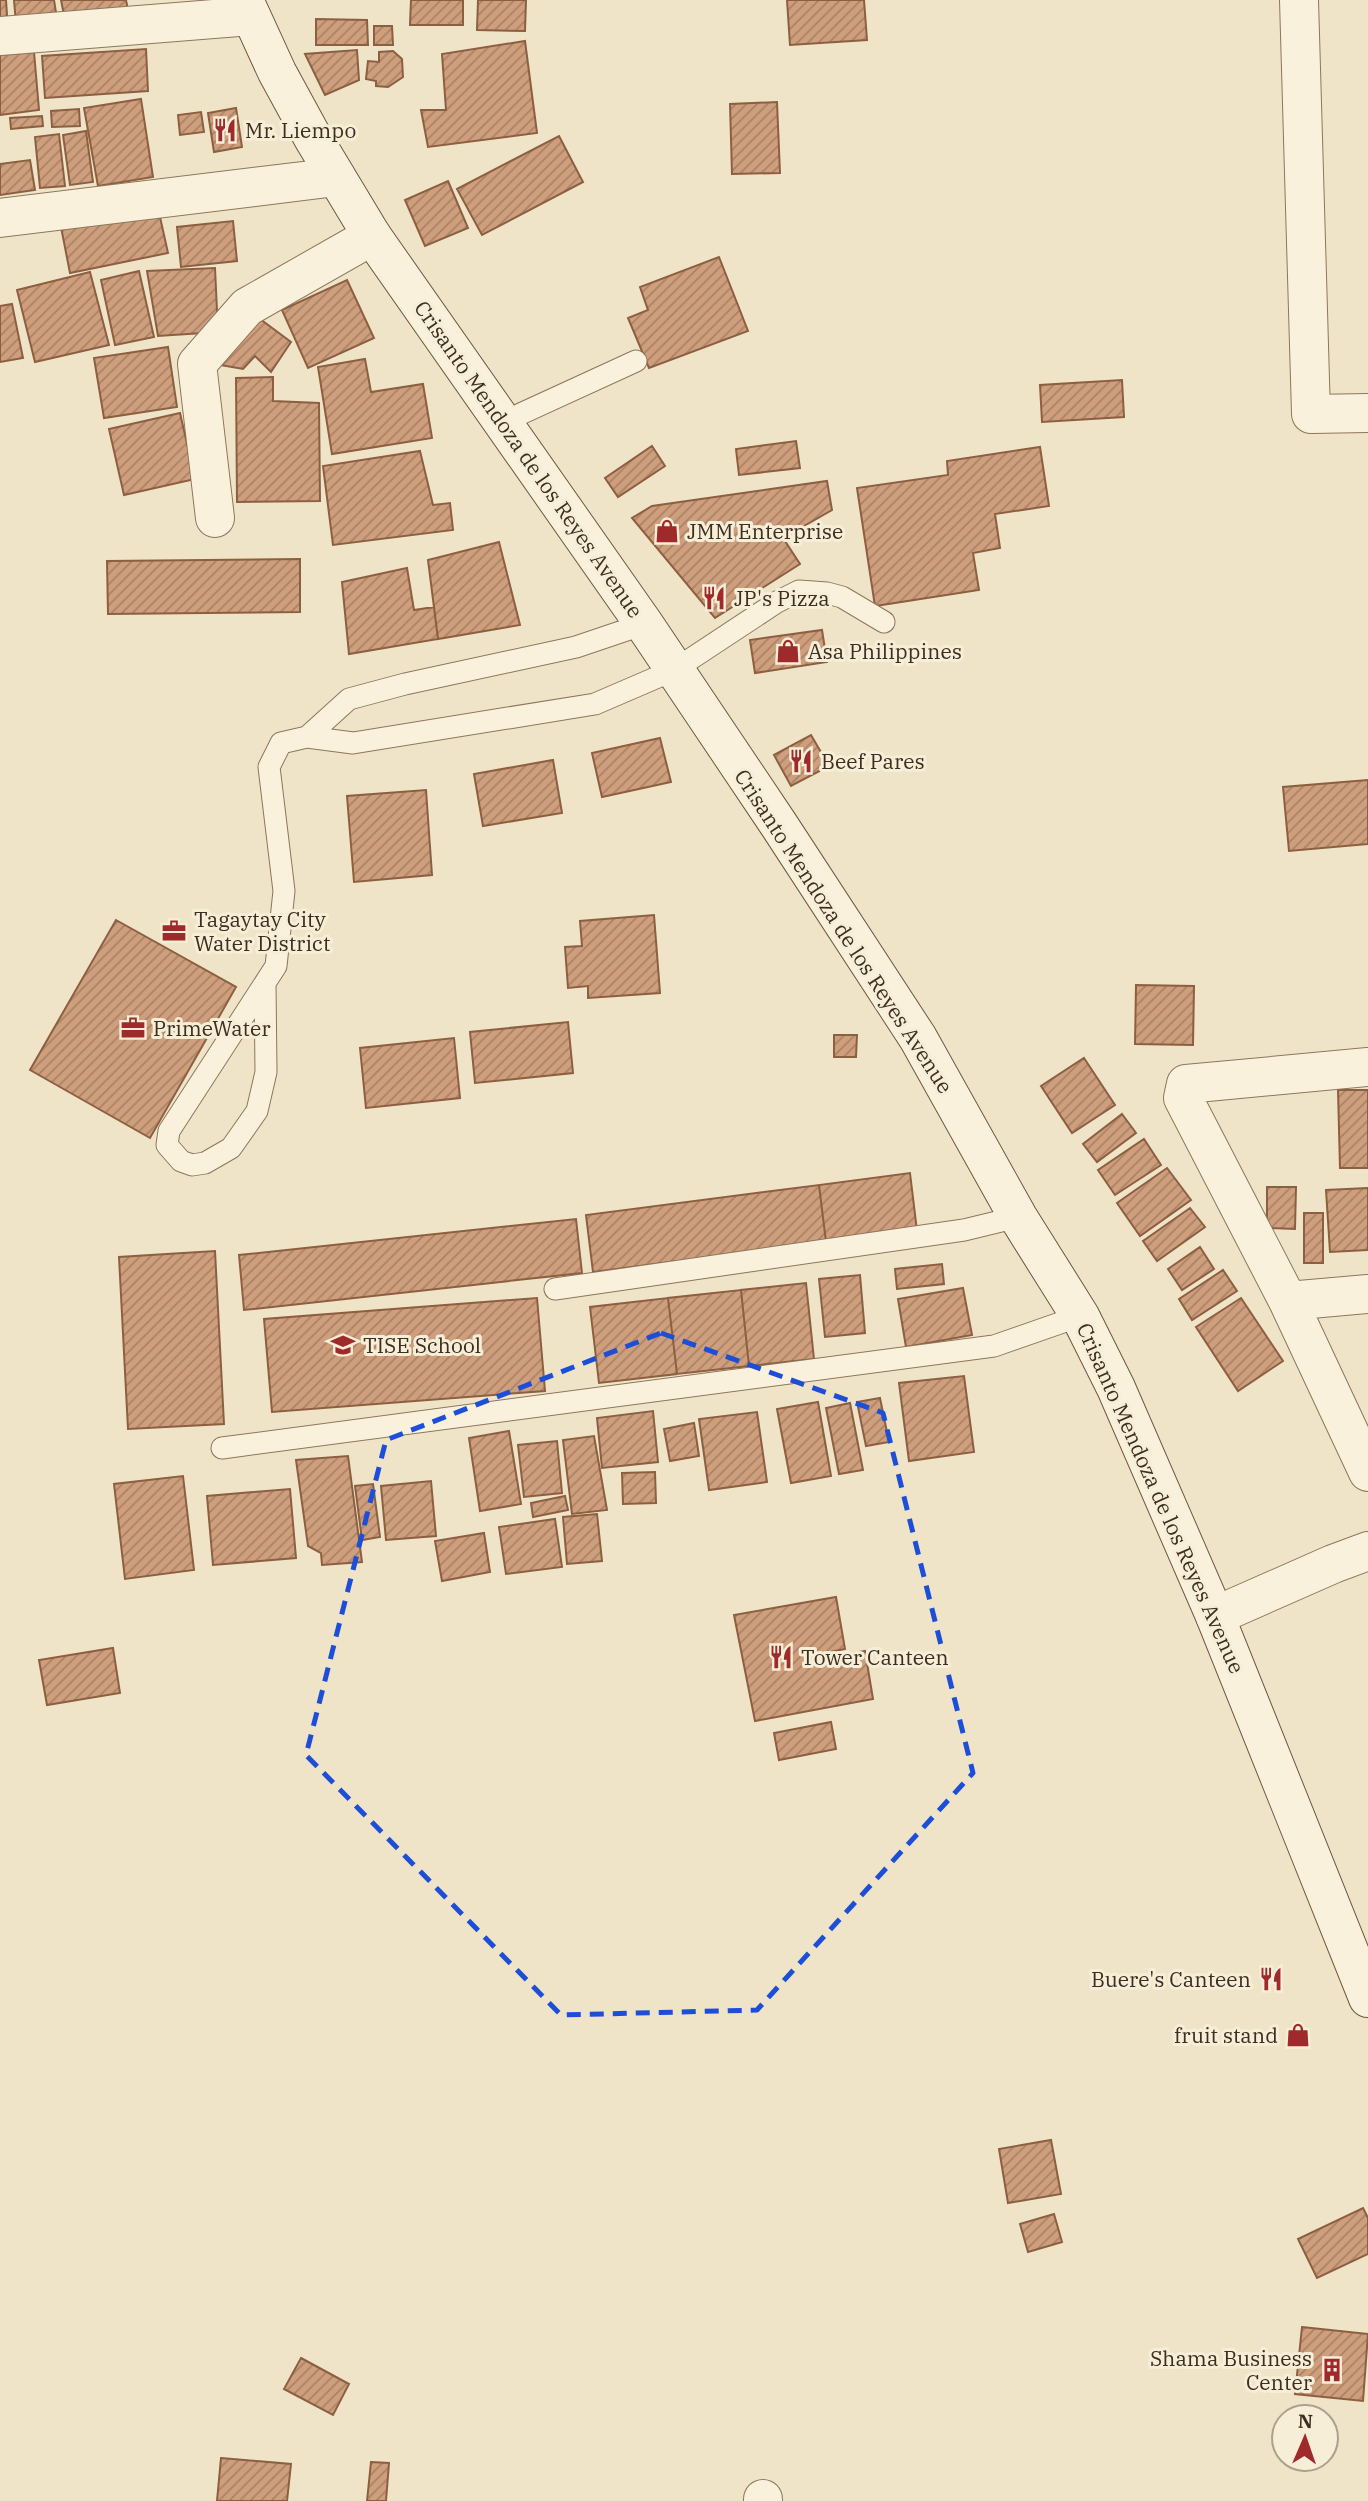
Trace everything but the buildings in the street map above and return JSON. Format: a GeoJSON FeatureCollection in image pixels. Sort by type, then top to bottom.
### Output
{"type":"FeatureCollection","features":[{"type":"Feature","properties":{"kind":"main road"},"geometry":{"type":"LineString","coordinates":[[1299,0],[1311,414],[1368,413]]}},
{"type":"Feature","properties":{"kind":"main road"},"geometry":{"type":"LineString","coordinates":[[0,36],[247,8]]}},
{"type":"Feature","properties":{"kind":"main road","name":"Crisanto Mendoza de los Reyes Avenue"},"geometry":{"type":"LineString","coordinates":[[247,8],[277,72],[372,236],[644,624],[918,1038],[1018,1217],[1080,1316],[1116,1388],[1215,1616],[1368,1998]]}},
{"type":"Feature","properties":{"kind":"main road"},"geometry":{"type":"LineString","coordinates":[[0,218],[336,177]]}},
{"type":"Feature","properties":{"kind":"main road"},"geometry":{"type":"LineString","coordinates":[[215,518],[197,364],[247,307],[372,236]]}},
{"type":"Feature","properties":{"kind":"main road"},"geometry":{"type":"LineString","coordinates":[[1368,1067],[1185,1084],[1183,1098],[1288,1301],[1368,1472]]}},
{"type":"Feature","properties":{"kind":"main road"},"geometry":{"type":"LineString","coordinates":[[1288,1301],[1368,1294]]}},
{"type":"Feature","properties":{"kind":"main road"},"geometry":{"type":"LineString","coordinates":[[1215,1616],[1368,1551]]}},
{"type":"Feature","properties":{"kind":"lane"},"geometry":{"type":"LineString","coordinates":[[503,422],[636,361]]}},
{"type":"Feature","properties":{"kind":"lane"},"geometry":{"type":"LineString","coordinates":[[265,983],[266,1072],[257,1111],[231,1148],[205,1163],[192,1165],[181,1161],[167,1145],[169,1131],[276,966],[284,891],[269,767],[281,743],[307,737],[353,743],[595,704],[674,670],[777,602],[799,591],[842,597],[884,622]]}},
{"type":"Feature","properties":{"kind":"lane"},"geometry":{"type":"LineString","coordinates":[[307,737],[349,699],[405,684],[576,647],[644,624]]}},
{"type":"Feature","properties":{"kind":"lane"},"geometry":{"type":"LineString","coordinates":[[555,1289],[964,1230],[1018,1217]]}},
{"type":"Feature","properties":{"kind":"lane"},"geometry":{"type":"LineString","coordinates":[[222,1448],[995,1346],[1080,1316]]}},
{"type":"Feature","properties":{"kind":"highlighted area"},"geometry":{"type":"Polygon","coordinates":[[[661,1333],[883,1413],[973,1773],[757,2010],[561,2015],[306,1755],[386,1440],[661,1333]]]}},
{"type":"Feature","properties":{"kind":"place","name":"Mr. Liempo"},"geometry":{"type":"Point","coordinates":[225,130]}},
{"type":"Feature","properties":{"kind":"place","name":"JMM Enterprise"},"geometry":{"type":"Point","coordinates":[667,531]}},
{"type":"Feature","properties":{"kind":"place","name":"JP's Pizza"},"geometry":{"type":"Point","coordinates":[714,598]}},
{"type":"Feature","properties":{"kind":"place","name":"Asa Philippines"},"geometry":{"type":"Point","coordinates":[788,651]}},
{"type":"Feature","properties":{"kind":"place","name":"Beef Pares"},"geometry":{"type":"Point","coordinates":[801,761]}},
{"type":"Feature","properties":{"kind":"place","name":"Tagaytay City Water District"},"geometry":{"type":"Point","coordinates":[174,931]}},
{"type":"Feature","properties":{"kind":"place","name":"PrimeWater"},"geometry":{"type":"Point","coordinates":[133,1028]}},
{"type":"Feature","properties":{"kind":"place","name":"TISE School"},"geometry":{"type":"Point","coordinates":[343,1345]}},
{"type":"Feature","properties":{"kind":"place","name":"Tower Canteen"},"geometry":{"type":"Point","coordinates":[781,1657]}},
{"type":"Feature","properties":{"kind":"place","name":"Buere's Canteen"},"geometry":{"type":"Point","coordinates":[1271,1979]}},
{"type":"Feature","properties":{"kind":"place","name":"fruit stand"},"geometry":{"type":"Point","coordinates":[1298,2035]}},
{"type":"Feature","properties":{"kind":"place","name":"Shama Business Center"},"geometry":{"type":"Point","coordinates":[1332,2370]}}]}
